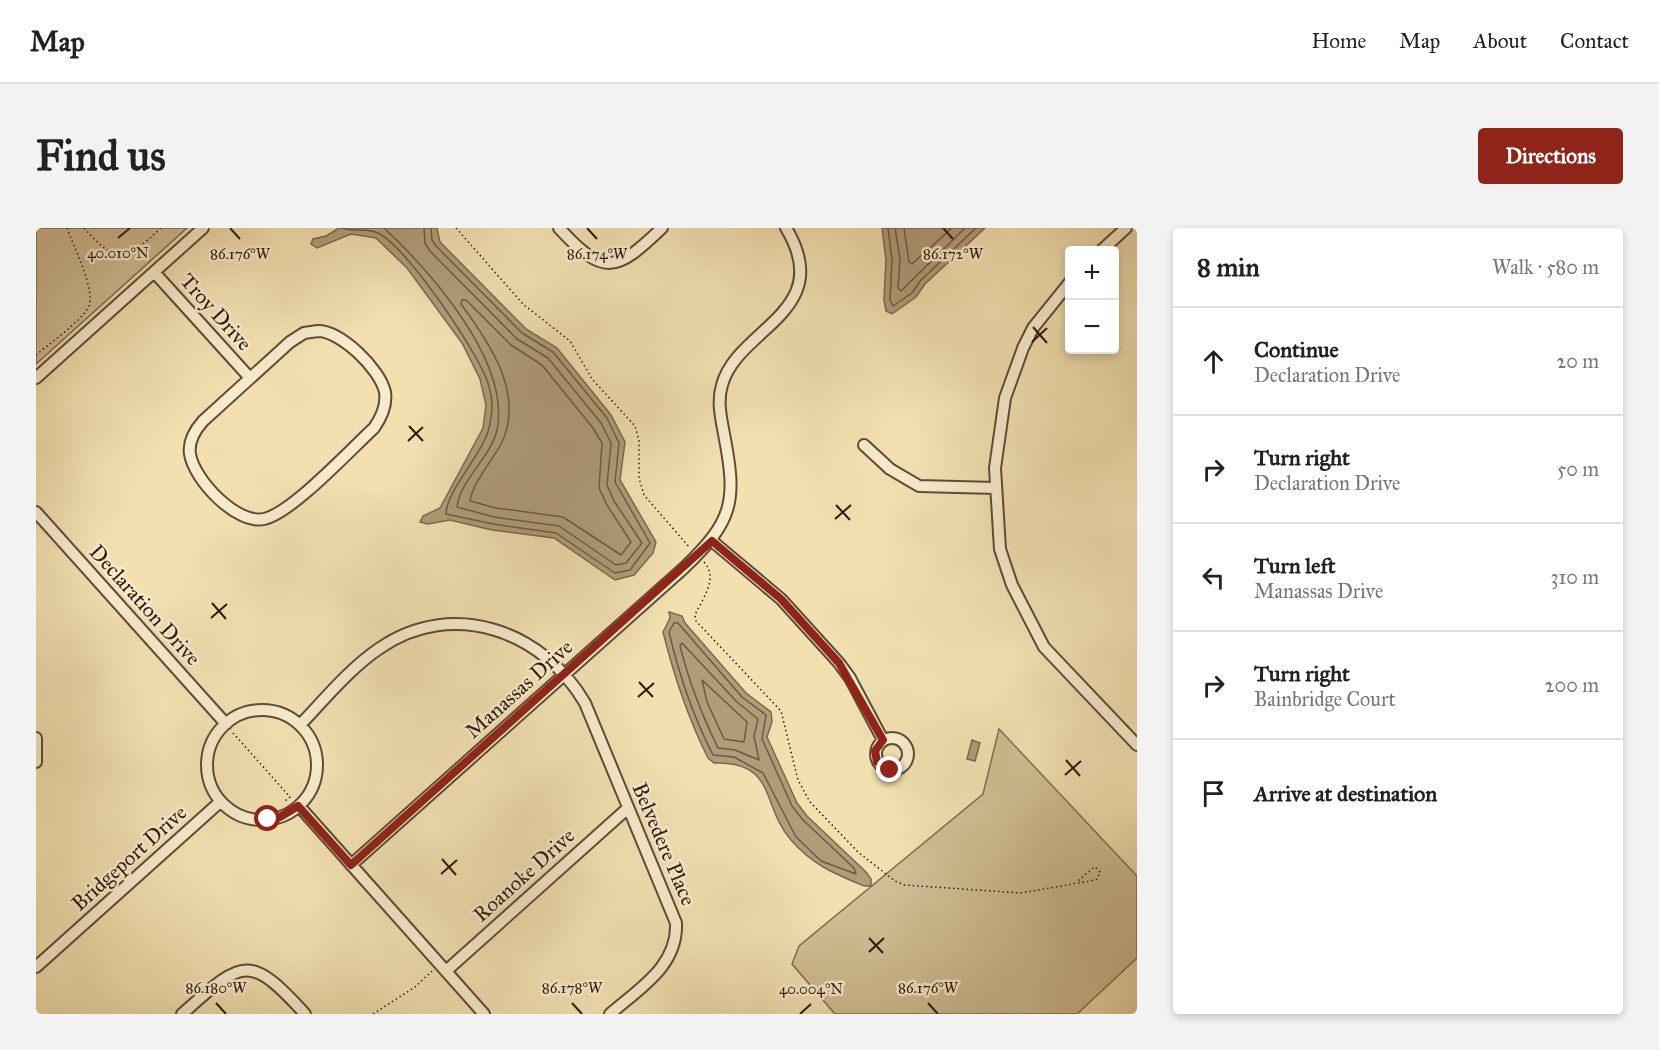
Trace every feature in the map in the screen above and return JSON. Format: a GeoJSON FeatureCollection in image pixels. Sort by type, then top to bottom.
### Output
{"type":"FeatureCollection","features":[{"type":"Feature","properties":{"kind":"street"},"geometry":{"type":"LineString","coordinates":[[36,378],[203,228]]}},
{"type":"Feature","properties":{"kind":"street"},"geometry":{"type":"LineString","coordinates":[[559,228],[585,255],[609,263],[630,257],[662,228]]}},
{"type":"Feature","properties":{"kind":"street"},"geometry":{"type":"LineString","coordinates":[[786,228],[796,250],[799,265],[795,293],[787,309],[734,362],[722,384],[720,411],[732,483],[724,519],[712,541],[781,599],[839,663],[883,740]]}},
{"type":"Feature","properties":{"kind":"street"},"geometry":{"type":"LineString","coordinates":[[1106,246],[1126,228]]}},
{"type":"Feature","properties":{"kind":"street","name":"Troy Drive"},"geometry":{"type":"LineString","coordinates":[[154,272],[250,378]]}},
{"type":"Feature","properties":{"kind":"street"},"geometry":{"type":"LineString","coordinates":[[1065,288],[1034,328],[1014,369],[1005,398],[995,468],[1000,549],[1012,585],[1044,647],[1137,745]]}},
{"type":"Feature","properties":{"kind":"street"},"geometry":{"type":"LineString","coordinates":[[318,331],[332,333],[343,339],[375,374],[384,392],[382,414],[374,428],[283,510],[262,520],[235,514],[198,472],[190,454],[196,428],[250,378],[290,342],[304,333],[318,331]]}},
{"type":"Feature","properties":{"kind":"street"},"geometry":{"type":"LineString","coordinates":[[864,445],[890,469],[919,486],[996,488]]}},
{"type":"Feature","properties":{"kind":"street","name":"Declaration Drive"},"geometry":{"type":"LineString","coordinates":[[36,512],[231,725]]}},
{"type":"Feature","properties":{"kind":"street","name":"Manassas Drive"},"geometry":{"type":"LineString","coordinates":[[351,865],[712,541]]}},
{"type":"Feature","properties":{"kind":"street"},"geometry":{"type":"LineString","coordinates":[[300,724],[355,669],[381,647],[403,635],[436,626],[477,625],[503,632],[544,653],[565,674]]}},
{"type":"Feature","properties":{"kind":"street","name":"Belvedere Place"},"geometry":{"type":"LineString","coordinates":[[565,674],[585,703],[676,923],[676,942],[673,952],[659,970],[610,1014]]}},
{"type":"Feature","properties":{"kind":"street"},"geometry":{"type":"LineString","coordinates":[[267,710],[290,717],[300,724],[311,740],[317,763],[312,788],[280,817],[259,820],[237,814],[220,802],[211,786],[207,765],[212,744],[231,725],[244,713],[267,710]]}},
{"type":"Feature","properties":{"kind":"street"},"geometry":{"type":"LineString","coordinates":[[36,738],[36,762]]}},
{"type":"Feature","properties":{"kind":"street","name":"Bridgeport Drive"},"geometry":{"type":"LineString","coordinates":[[36,967],[220,802]]}},
{"type":"Feature","properties":{"kind":"street"},"geometry":{"type":"LineString","coordinates":[[293,805],[351,865],[484,1014]]}},
{"type":"Feature","properties":{"kind":"street","name":"Roanoke Drive"},"geometry":{"type":"LineString","coordinates":[[443,967],[628,808]]}},
{"type":"Feature","properties":{"kind":"street"},"geometry":{"type":"LineString","coordinates":[[183,1014],[219,981],[238,971],[249,970],[269,976],[305,1014]]}},
{"type":"Feature","properties":{"kind":"path"},"geometry":{"type":"LineString","coordinates":[[36,355],[83,314],[90,301],[87,281],[67,228]]}},
{"type":"Feature","properties":{"kind":"path"},"geometry":{"type":"LineString","coordinates":[[84,228],[105,251],[120,255],[133,251],[161,228]]}},
{"type":"Feature","properties":{"kind":"path"},"geometry":{"type":"LineString","coordinates":[[456,228],[523,304],[570,342],[592,379],[635,426],[639,433],[639,478],[644,495],[709,570],[710,581],[696,612],[696,621],[781,711],[802,789],[816,810],[858,852],[886,875],[904,885],[1021,893],[1097,879],[1100,872],[1095,867],[1077,882]]}},
{"type":"Feature","properties":{"kind":"path"},"geometry":{"type":"LineString","coordinates":[[231,725],[231,731],[290,797],[286,800],[293,805]]}},
{"type":"Feature","properties":{"kind":"path"},"geometry":{"type":"LineString","coordinates":[[373,1014],[443,967]]}},
{"type":"Feature","properties":{"kind":"shaded area"},"geometry":{"type":"Polygon","coordinates":[[[36,228],[187,228],[36,364],[36,228]]]}},
{"type":"Feature","properties":{"kind":"shaded area"},"geometry":{"type":"Polygon","coordinates":[[[999,729],[1137,876],[1137,958],[1077,1014],[835,1014],[792,964],[799,946],[983,794],[999,729]]]}},
{"type":"Feature","properties":{"kind":"water"},"geometry":{"type":"Polygon","coordinates":[[[339,228],[437,228],[440,242],[526,329],[557,348],[611,415],[625,442],[620,480],[656,542],[653,553],[634,575],[615,580],[554,538],[492,530],[450,520],[428,524],[420,522],[423,516],[440,508],[483,428],[486,405],[480,379],[462,343],[407,268],[376,238],[351,234],[317,248],[311,244],[313,239],[326,236],[339,228]]]}},
{"type":"Feature","properties":{"kind":"water"},"geometry":{"type":"Polygon","coordinates":[[[882,228],[985,228],[925,284],[916,297],[892,314],[886,311],[884,300],[886,260],[882,228]]]}},
{"type":"Feature","properties":{"kind":"water"},"geometry":{"type":"Polygon","coordinates":[[[669,612],[682,616],[685,623],[746,693],[771,712],[772,722],[767,737],[797,803],[807,816],[866,872],[871,879],[871,886],[864,886],[833,872],[799,849],[782,827],[765,788],[748,769],[734,764],[714,763],[708,758],[688,712],[667,648],[663,632],[670,618],[669,612]]]}},
{"type":"Feature","properties":{"kind":"water"},"geometry":{"type":"Polygon","coordinates":[[[972,740],[980,743],[975,761],[967,759],[972,740]]]}},
{"type":"Feature","properties":{"kind":"route"},"geometry":{"type":"LineString","coordinates":[[268,819],[280,817],[298,806],[351,865],[712,541],[768,586],[839,663],[850,678],[883,740],[875,751],[877,762],[880,766],[890,770]]}}]}
